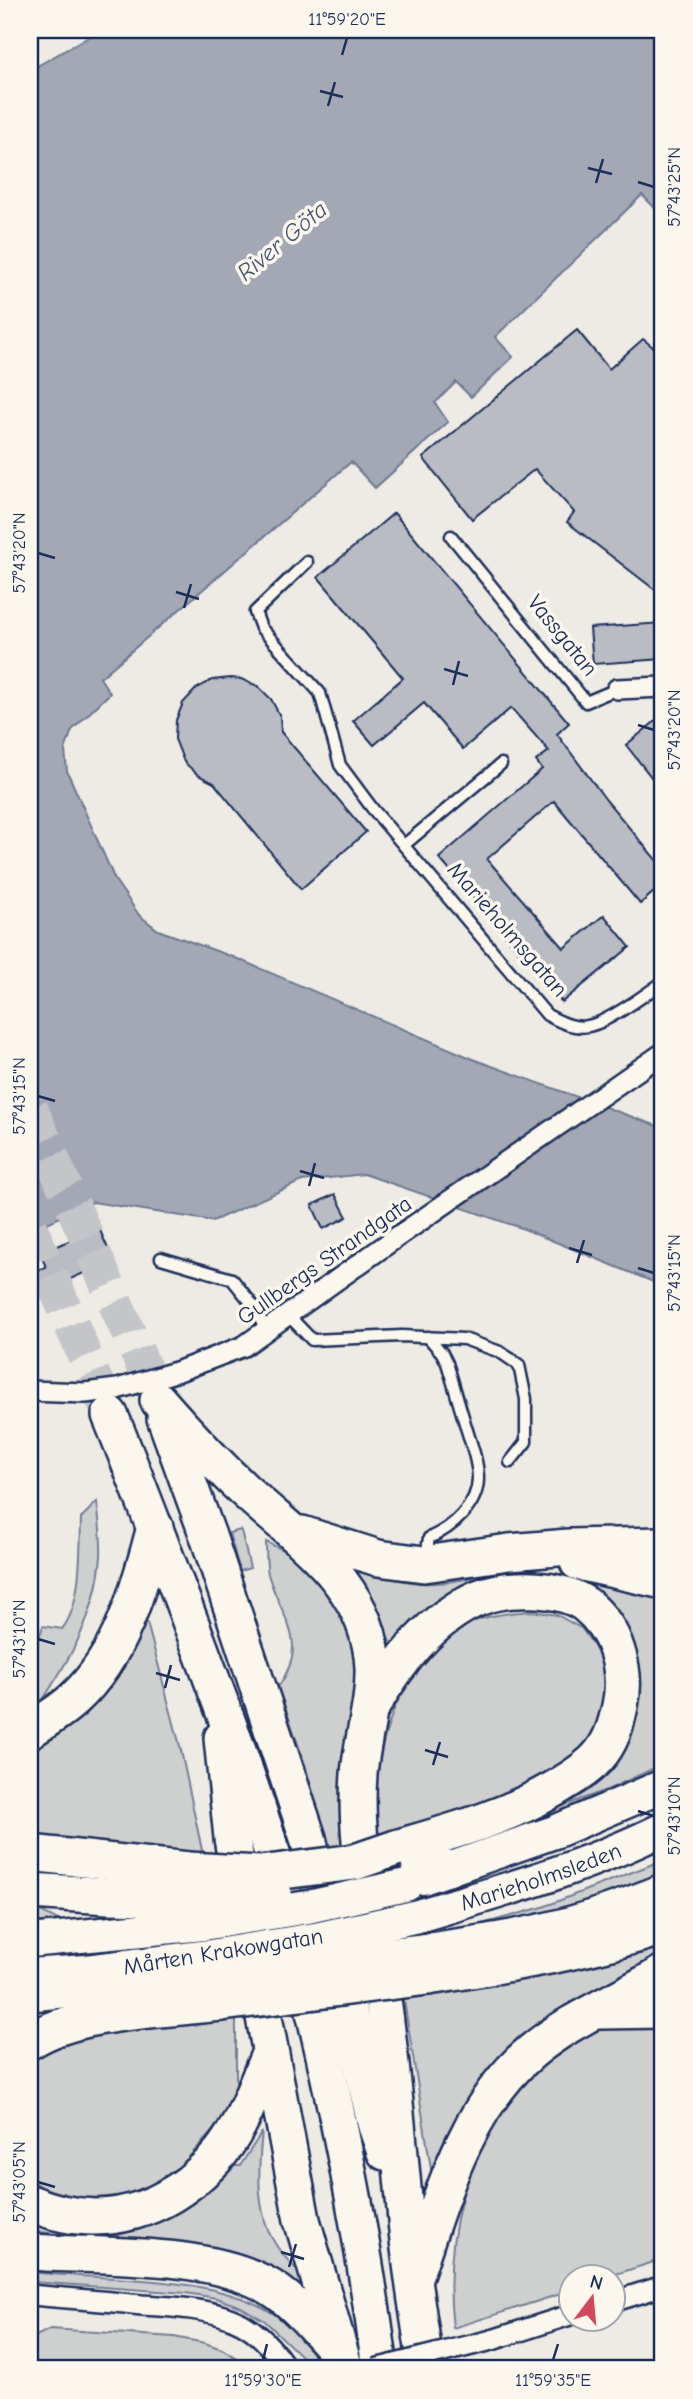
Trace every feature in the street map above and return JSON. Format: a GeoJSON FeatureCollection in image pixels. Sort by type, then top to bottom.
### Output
{"type":"FeatureCollection","features":[{"type":"Feature","properties":{"kind":"highway"},"geometry":{"type":"LineString","coordinates":[[405,2211],[376,2126],[308,1839],[208,1536],[158,1401],[204,1451],[332,1569],[359,1611],[370,1645],[370,1709],[359,1773],[361,1857],[386,2012],[405,2211],[426,2369]]}},
{"type":"Feature","properties":{"kind":"highway"},"geometry":{"type":"LineString","coordinates":[[110,1415],[155,1527],[269,1838],[322,2043],[362,2253],[377,2369]]}},
{"type":"Feature","properties":{"kind":"highway"},"geometry":{"type":"LineString","coordinates":[[30,1730],[74,1699],[104,1664],[130,1611],[155,1527]]}},
{"type":"Feature","properties":{"kind":"highway"},"geometry":{"type":"LineString","coordinates":[[289,1528],[378,1559],[424,1564],[569,1547],[663,1545]]}},
{"type":"Feature","properties":{"kind":"highway"},"geometry":{"type":"LineString","coordinates":[[509,1552],[571,1560],[663,1581]]}},
{"type":"Feature","properties":{"kind":"highway"},"geometry":{"type":"LineString","coordinates":[[370,1709],[387,1680],[410,1651],[445,1617],[480,1598],[516,1588],[555,1593],[584,1604],[604,1624],[619,1656],[622,1696],[618,1716],[610,1740],[596,1759],[574,1777],[523,1807],[481,1824],[401,1868]]}},
{"type":"Feature","properties":{"kind":"highway"},"geometry":{"type":"LineString","coordinates":[[220,1703],[232,1838],[270,2052],[302,2220],[344,2363]]}},
{"type":"Feature","properties":{"kind":"highway","name":"Marieholmsleden"},"geometry":{"type":"LineString","coordinates":[[448,1868],[557,1831],[663,1786]]}},
{"type":"Feature","properties":{"kind":"highway","name":"Marieholmsleden"},"geometry":{"type":"LineString","coordinates":[[414,1917],[519,1886],[631,1844],[663,1829]]}},
{"type":"Feature","properties":{"kind":"highway"},"geometry":{"type":"LineString","coordinates":[[30,1853],[196,1897]]}},
{"type":"Feature","properties":{"kind":"highway"},"geometry":{"type":"LineString","coordinates":[[30,1891],[109,1896],[274,1894],[401,1868],[448,1868]]}},
{"type":"Feature","properties":{"kind":"highway"},"geometry":{"type":"LineString","coordinates":[[426,1965],[500,1941],[560,1928],[619,1910],[663,1892]]}},
{"type":"Feature","properties":{"kind":"highway","name":"Mårten Krakowgatan"},"geometry":{"type":"LineString","coordinates":[[30,1941],[196,1897]]}},
{"type":"Feature","properties":{"kind":"highway","name":"Mårten Krakowgatan"},"geometry":{"type":"LineString","coordinates":[[30,1975],[86,1971],[216,1978],[315,1939],[414,1917]]}},
{"type":"Feature","properties":{"kind":"highway"},"geometry":{"type":"LineString","coordinates":[[30,1993],[563,1954],[663,1927]]}},
{"type":"Feature","properties":{"kind":"highway"},"geometry":{"type":"LineString","coordinates":[[414,2278],[456,2161],[482,2111],[502,2082],[531,2052],[593,2011],[663,1973]]}},
{"type":"Feature","properties":{"kind":"highway"},"geometry":{"type":"LineString","coordinates":[[30,2041],[44,2031],[216,1978]]}},
{"type":"Feature","properties":{"kind":"highway"},"geometry":{"type":"LineString","coordinates":[[593,2011],[663,2010]]}},
{"type":"Feature","properties":{"kind":"highway"},"geometry":{"type":"LineString","coordinates":[[30,2203],[78,2217],[114,2217],[148,2207],[178,2191],[224,2149],[239,2123],[270,2052]]}},
{"type":"Feature","properties":{"kind":"highway"},"geometry":{"type":"LineString","coordinates":[[30,2242],[80,2256]]}},
{"type":"Feature","properties":{"kind":"highway"},"geometry":{"type":"LineString","coordinates":[[30,2252],[127,2256],[198,2263],[262,2282],[289,2300],[344,2363]]}},
{"type":"Feature","properties":{"kind":"street","name":"Vassgatan"},"geometry":{"type":"LineString","coordinates":[[617,689],[663,687]]}},
{"type":"Feature","properties":{"kind":"street","name":"Gullbergs Strandgata"},"geometry":{"type":"LineString","coordinates":[[30,1391],[85,1393],[117,1389],[179,1371],[244,1346],[663,1053]]}},
{"type":"Feature","properties":{"kind":"street"},"geometry":{"type":"LineString","coordinates":[[626,2298],[663,2286]]}},
{"type":"Feature","properties":{"kind":"street"},"geometry":{"type":"LineString","coordinates":[[30,2295],[171,2307],[208,2312],[233,2319],[252,2330],[269,2345],[287,2369]]}},
{"type":"Feature","properties":{"kind":"street"},"geometry":{"type":"LineString","coordinates":[[377,2369],[492,2340],[556,2319]]}},
{"type":"Feature","properties":{"kind":"lane","name":"Vassgatan"},"geometry":{"type":"LineString","coordinates":[[451,536],[586,702],[617,689]]}},
{"type":"Feature","properties":{"kind":"lane","name":"Marieholmsgatan"},"geometry":{"type":"LineString","coordinates":[[307,562],[255,612],[261,628],[320,693],[340,765],[373,808],[547,1014],[563,1024],[588,1026],[623,1009],[663,982]]}},
{"type":"Feature","properties":{"kind":"lane"},"geometry":{"type":"LineString","coordinates":[[404,845],[501,764]]}},
{"type":"Feature","properties":{"kind":"lane"},"geometry":{"type":"LineString","coordinates":[[161,1258],[232,1279],[257,1310],[266,1332]]}},
{"type":"Feature","properties":{"kind":"lane"},"geometry":{"type":"LineString","coordinates":[[289,1315],[312,1340],[428,1337],[464,1339],[500,1352],[519,1365],[526,1399],[526,1442],[510,1462]]}},
{"type":"Feature","properties":{"kind":"lane"},"geometry":{"type":"LineString","coordinates":[[424,1564],[429,1538],[445,1532],[460,1518],[473,1499],[478,1480],[475,1459],[447,1363],[428,1337]]}},
{"type":"Feature","properties":{"kind":"shaded area"},"geometry":{"type":"Polygon","coordinates":[[[97,1502],[101,1557],[87,1619],[70,1656],[36,1710],[30,1715],[30,1657],[43,1626],[62,1629],[69,1619],[79,1576],[81,1518],[97,1502]]]}},
{"type":"Feature","properties":{"kind":"shaded area"},"geometry":{"type":"Polygon","coordinates":[[[241,1530],[250,1568],[240,1571],[229,1533],[241,1530]]]}},
{"type":"Feature","properties":{"kind":"shaded area"},"geometry":{"type":"Polygon","coordinates":[[[266,1542],[297,1556],[348,1617],[359,1673],[346,1845],[330,1848],[278,1687],[288,1671],[293,1643],[286,1617],[268,1574],[266,1542]]]}},
{"type":"Feature","properties":{"kind":"shaded area"},"geometry":{"type":"Polygon","coordinates":[[[344,1560],[377,1574],[412,1582],[436,1583],[506,1573],[553,1573],[591,1579],[663,1597],[663,1764],[609,1789],[555,1809],[549,1802],[621,1747],[636,1719],[641,1684],[635,1652],[517,1580],[384,1671],[344,1560]]]}},
{"type":"Feature","properties":{"kind":"shaded area"},"geometry":{"type":"Polygon","coordinates":[[[532,1611],[557,1615],[582,1629],[602,1658],[609,1691],[589,1751],[494,1803],[379,1837],[376,1810],[381,1752],[389,1722],[416,1669],[434,1647],[464,1625],[492,1616],[532,1611]]]}},
{"type":"Feature","properties":{"kind":"shaded area"},"geometry":{"type":"Polygon","coordinates":[[[146,1619],[180,1746],[203,1855],[30,1841],[30,1753],[93,1705],[119,1675],[146,1619]]]}},
{"type":"Feature","properties":{"kind":"shaded area"},"geometry":{"type":"Polygon","coordinates":[[[663,1860],[663,1878],[576,1909],[471,1927],[543,1907],[663,1860]]]}},
{"type":"Feature","properties":{"kind":"shaded area"},"geometry":{"type":"Polygon","coordinates":[[[30,1909],[39,1910],[69,1926],[30,1929],[30,1909]]]}},
{"type":"Feature","properties":{"kind":"shaded area"},"geometry":{"type":"Polygon","coordinates":[[[663,1944],[663,1958],[553,2021],[433,2181],[403,1994],[663,1944]]]}},
{"type":"Feature","properties":{"kind":"shaded area"},"geometry":{"type":"Polygon","coordinates":[[[236,2018],[236,2086],[218,2125],[170,2178],[129,2195],[90,2199],[45,2190],[30,2178],[30,2061],[50,2050],[101,2034],[158,2025],[236,2018]]]}},
{"type":"Feature","properties":{"kind":"shaded area"},"geometry":{"type":"Polygon","coordinates":[[[630,2023],[663,2027],[663,2259],[626,2271],[626,2262],[556,2262],[556,2295],[453,2328],[450,2285],[453,2241],[462,2197],[476,2156],[496,2117],[523,2082],[555,2053],[598,2029],[630,2023]]]}},
{"type":"Feature","properties":{"kind":"shaded area"},"geometry":{"type":"Polygon","coordinates":[[[262,2132],[259,2177],[265,2222],[278,2248],[306,2282],[302,2291],[132,2242],[30,2231],[30,2218],[76,2229],[227,2166],[240,2166],[262,2132]]]}},
{"type":"Feature","properties":{"kind":"shaded area"},"geometry":{"type":"Polygon","coordinates":[[[30,2272],[158,2281],[223,2292],[252,2302],[277,2316],[317,2359],[306,2361],[265,2321],[241,2307],[216,2298],[186,2293],[30,2282],[30,2272]]]}},
{"type":"Feature","properties":{"kind":"shaded area"},"geometry":{"type":"Polygon","coordinates":[[[50,2329],[174,2337],[222,2349],[249,2366],[218,2369],[30,2369],[30,2339],[50,2329]]]}},
{"type":"Feature","properties":{"kind":"water","name":"River Göta"},"geometry":{"type":"Polygon","coordinates":[[[101,30],[663,30],[663,216],[642,195],[495,337],[513,357],[471,397],[456,382],[435,403],[448,422],[375,488],[351,462],[100,678],[110,693],[72,730],[65,750],[67,771],[115,880],[139,915],[158,930],[233,957],[478,1061],[663,1128],[663,1286],[524,1229],[364,1174],[302,1181],[213,1221],[93,1202],[30,1231],[30,70],[101,30]]]}},
{"type":"Feature","properties":{"kind":"building"},"geometry":{"type":"Polygon","coordinates":[[[577,330],[609,369],[643,339],[663,355],[663,596],[567,522],[574,512],[535,469],[472,519],[423,458],[577,330]]]}},
{"type":"Feature","properties":{"kind":"building"},"geometry":{"type":"Polygon","coordinates":[[[394,513],[569,723],[557,734],[606,800],[663,868],[663,884],[640,904],[554,801],[487,859],[564,948],[604,915],[630,947],[562,1002],[439,858],[542,769],[536,761],[549,751],[511,708],[463,749],[424,703],[374,745],[353,721],[403,678],[318,577],[394,513]]]}},
{"type":"Feature","properties":{"kind":"building"},"geometry":{"type":"Polygon","coordinates":[[[663,623],[663,659],[593,664],[590,628],[663,623]]]}},
{"type":"Feature","properties":{"kind":"building"},"geometry":{"type":"Polygon","coordinates":[[[231,678],[258,686],[271,699],[280,716],[281,732],[366,832],[301,889],[214,783],[198,775],[184,762],[175,739],[176,720],[183,703],[196,689],[212,680],[231,678]]]}},
{"type":"Feature","properties":{"kind":"building"},"geometry":{"type":"Polygon","coordinates":[[[663,715],[663,792],[626,745],[663,715]]]}},
{"type":"Feature","properties":{"kind":"building"},"geometry":{"type":"Polygon","coordinates":[[[335,1194],[347,1217],[323,1229],[312,1205],[335,1194]]]}},
{"type":"Feature","properties":{"kind":"building"},"geometry":{"type":"Polygon","coordinates":[[[99,1228],[113,1260],[30,1297],[30,1273],[46,1267],[40,1253],[99,1228]]]}},
{"type":"Feature","properties":{"kind":"tunnel"},"geometry":{"type":"LineString","coordinates":[[30,1108],[158,1400]]}},
{"type":"Feature","properties":{"kind":"tunnel"},"geometry":{"type":"LineString","coordinates":[[30,1227],[110,1415]]}}]}
